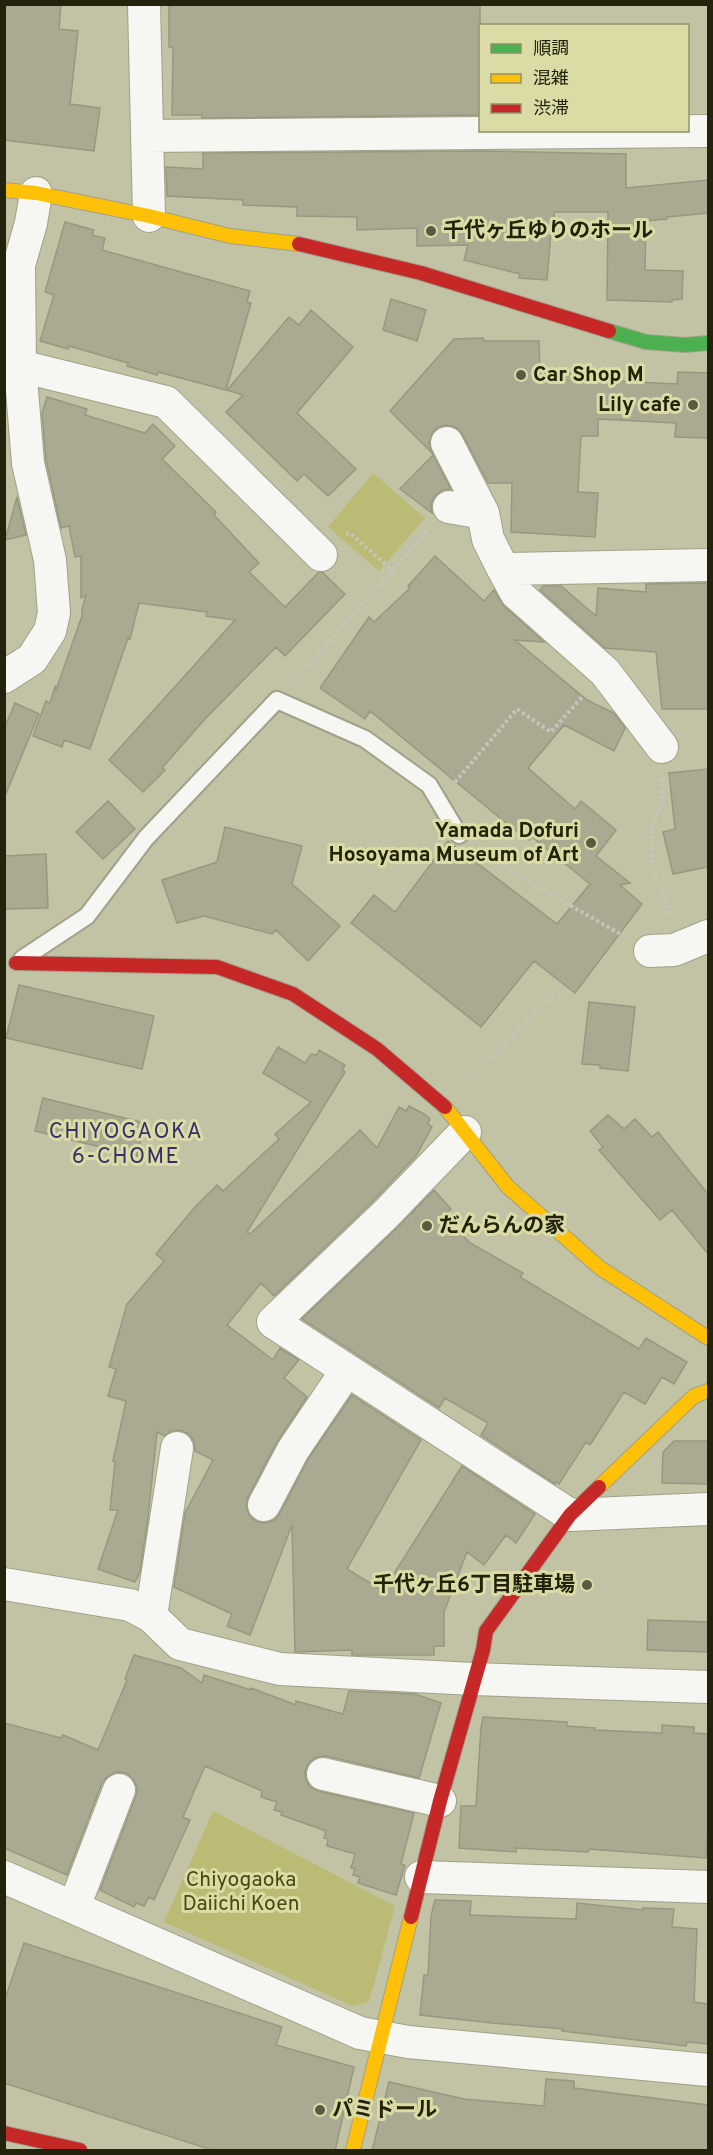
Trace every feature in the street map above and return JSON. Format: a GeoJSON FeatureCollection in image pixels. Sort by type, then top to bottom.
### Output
{"type":"FeatureCollection","features":[{"type":"Feature","properties":{"kind":"street"},"geometry":{"type":"LineString","coordinates":[[144,4],[149,216]]}},
{"type":"Feature","properties":{"kind":"street"},"geometry":{"type":"LineString","coordinates":[[689,131],[708,131]]}},
{"type":"Feature","properties":{"kind":"street"},"geometry":{"type":"LineString","coordinates":[[147,136],[596,132]]}},
{"type":"Feature","properties":{"kind":"street"},"geometry":{"type":"LineString","coordinates":[[4,190],[149,216],[230,236],[293,242],[421,273],[646,342],[685,345],[708,343]]}},
{"type":"Feature","properties":{"kind":"street"},"geometry":{"type":"LineString","coordinates":[[4,676],[32,659],[50,631],[54,613],[50,560],[28,463],[20,366],[19,265],[31,223],[36,194]]}},
{"type":"Feature","properties":{"kind":"street"},"geometry":{"type":"LineString","coordinates":[[20,366],[166,402],[321,555]]}},
{"type":"Feature","properties":{"kind":"street"},"geometry":{"type":"LineString","coordinates":[[447,443],[483,513],[488,539],[516,593],[605,672],[662,747]]}},
{"type":"Feature","properties":{"kind":"street"},"geometry":{"type":"LineString","coordinates":[[449,507],[483,513]]}},
{"type":"Feature","properties":{"kind":"street"},"geometry":{"type":"LineString","coordinates":[[503,568],[708,565]]}},
{"type":"Feature","properties":{"kind":"street"},"geometry":{"type":"LineString","coordinates":[[650,951],[674,950],[700,940]]}},
{"type":"Feature","properties":{"kind":"street"},"geometry":{"type":"LineString","coordinates":[[10,961],[217,967],[293,994],[377,1049],[443,1105],[508,1187],[600,1268],[708,1338]]}},
{"type":"Feature","properties":{"kind":"street"},"geometry":{"type":"LineString","coordinates":[[465,1132],[386,1214],[273,1322],[570,1515],[708,1509]]}},
{"type":"Feature","properties":{"kind":"street"},"geometry":{"type":"LineString","coordinates":[[264,1505],[293,1450],[347,1370]]}},
{"type":"Feature","properties":{"kind":"street"},"geometry":{"type":"LineString","coordinates":[[353,2151],[440,1801],[483,1650],[486,1631],[570,1515],[694,1396],[708,1391]]}},
{"type":"Feature","properties":{"kind":"street"},"geometry":{"type":"LineString","coordinates":[[151,1616],[177,1448]]}},
{"type":"Feature","properties":{"kind":"street"},"geometry":{"type":"LineString","coordinates":[[4,1584],[130,1605],[151,1616],[180,1644],[280,1669],[708,1688]]}},
{"type":"Feature","properties":{"kind":"street"},"geometry":{"type":"LineString","coordinates":[[323,1774],[440,1801]]}},
{"type":"Feature","properties":{"kind":"street"},"geometry":{"type":"LineString","coordinates":[[74,1907],[120,1790]]}},
{"type":"Feature","properties":{"kind":"street"},"geometry":{"type":"LineString","coordinates":[[4,1877],[360,2033],[382,2039],[708,2070]]}},
{"type":"Feature","properties":{"kind":"street"},"geometry":{"type":"LineString","coordinates":[[421,1877],[708,1887]]}},
{"type":"Feature","properties":{"kind":"street"},"geometry":{"type":"LineString","coordinates":[[4,2133],[80,2151]]}},
{"type":"Feature","properties":{"kind":"lane"},"geometry":{"type":"LineString","coordinates":[[10,961],[87,916],[146,838],[278,700],[365,739],[429,785],[459,835]]}},
{"type":"Feature","properties":{"kind":"path"},"geometry":{"type":"LineString","coordinates":[[278,700],[449,507]]}},
{"type":"Feature","properties":{"kind":"path"},"geometry":{"type":"LineString","coordinates":[[439,801],[517,709],[551,732],[605,672]]}},
{"type":"Feature","properties":{"kind":"path"},"geometry":{"type":"LineString","coordinates":[[662,747],[662,802],[651,831],[653,870],[672,918],[700,940]]}},
{"type":"Feature","properties":{"kind":"path"},"geometry":{"type":"LineString","coordinates":[[459,835],[515,874],[650,951]]}},
{"type":"Feature","properties":{"kind":"path"},"geometry":{"type":"LineString","coordinates":[[443,1105],[555,993]]}},
{"type":"Feature","properties":{"kind":"green space"},"geometry":{"type":"Polygon","coordinates":[[[373,473],[425,518],[379,571],[328,527],[373,473]]]}},
{"type":"Feature","properties":{"kind":"green space","name":"Chiyogaoka Daiichi Koen"},"geometry":{"type":"Polygon","coordinates":[[[213,1811],[395,1906],[369,2002],[353,2006],[164,1922],[213,1811]]]}},
{"type":"Feature","properties":{"kind":"building"},"geometry":{"type":"Polygon","coordinates":[[[4,4],[61,4],[59,29],[78,31],[70,104],[100,108],[94,151],[4,140],[4,4]]]}},
{"type":"Feature","properties":{"kind":"building"},"geometry":{"type":"Polygon","coordinates":[[[169,4],[480,4],[479,115],[202,118],[202,115],[172,115],[173,47],[169,47],[169,4]]]}},
{"type":"Feature","properties":{"kind":"building"},"geometry":{"type":"Polygon","coordinates":[[[480,151],[626,154],[626,188],[708,180],[708,213],[646,221],[645,270],[683,271],[682,299],[672,300],[672,302],[607,300],[608,212],[554,212],[554,232],[551,232],[547,280],[519,278],[520,274],[464,260],[468,245],[417,246],[417,228],[357,230],[357,217],[297,216],[297,207],[243,205],[243,200],[167,196],[166,167],[203,169],[203,153],[480,151]]]}},
{"type":"Feature","properties":{"kind":"building"},"geometry":{"type":"Polygon","coordinates":[[[65,222],[94,230],[92,235],[105,238],[102,250],[250,291],[247,302],[251,303],[226,390],[158,372],[157,375],[127,366],[128,363],[69,346],[68,349],[40,341],[54,295],[45,292],[65,222]]]}},
{"type":"Feature","properties":{"kind":"building"},"geometry":{"type":"Polygon","coordinates":[[[391,299],[426,310],[417,341],[383,330],[391,299]]]}},
{"type":"Feature","properties":{"kind":"building"},"geometry":{"type":"Polygon","coordinates":[[[311,310],[353,347],[297,413],[356,469],[328,496],[304,474],[297,481],[226,412],[243,395],[227,390],[289,317],[299,325],[311,310]]]}},
{"type":"Feature","properties":{"kind":"building"},"geometry":{"type":"Polygon","coordinates":[[[483,338],[484,341],[539,341],[540,373],[598,373],[598,380],[677,384],[678,372],[708,373],[708,438],[675,437],[676,423],[598,419],[598,436],[581,436],[578,492],[598,493],[595,537],[511,532],[512,483],[488,483],[457,428],[447,425],[438,427],[432,433],[429,443],[433,454],[390,411],[454,339],[483,338]]]}},
{"type":"Feature","properties":{"kind":"building"},"geometry":{"type":"Polygon","coordinates":[[[47,397],[87,409],[85,415],[145,433],[153,424],[175,446],[162,459],[216,512],[214,515],[259,563],[249,572],[285,607],[319,572],[322,572],[345,594],[285,656],[276,647],[205,719],[162,768],[165,770],[143,792],[109,760],[235,620],[206,616],[207,612],[139,603],[130,639],[128,638],[90,749],[64,740],[62,747],[33,736],[46,701],[50,703],[55,687],[56,690],[82,616],[86,595],[81,598],[81,556],[75,557],[69,526],[61,528],[46,460],[42,413],[47,397]]]}},
{"type":"Feature","properties":{"kind":"building"},"geometry":{"type":"Polygon","coordinates":[[[433,455],[451,489],[442,490],[435,496],[431,503],[432,513],[400,489],[433,455]]]}},
{"type":"Feature","properties":{"kind":"building"},"geometry":{"type":"Polygon","coordinates":[[[17,497],[26,535],[5,540],[17,497]]]}},
{"type":"Feature","properties":{"kind":"building"},"geometry":{"type":"Polygon","coordinates":[[[435,556],[484,601],[494,590],[504,606],[544,642],[515,640],[587,700],[614,713],[625,728],[614,751],[564,725],[528,768],[575,809],[581,801],[616,830],[596,856],[630,883],[620,885],[642,904],[575,993],[534,961],[481,1027],[351,923],[374,895],[395,912],[448,841],[557,924],[590,884],[532,837],[529,840],[500,818],[370,711],[365,719],[320,688],[369,617],[374,622],[410,588],[408,586],[435,556]]]}},
{"type":"Feature","properties":{"kind":"building"},"geometry":{"type":"Polygon","coordinates":[[[708,583],[708,709],[662,709],[656,652],[605,648],[540,590],[543,586],[561,586],[596,616],[598,588],[646,592],[646,584],[708,583]]]}},
{"type":"Feature","properties":{"kind":"building"},"geometry":{"type":"Polygon","coordinates":[[[15,703],[39,714],[5,796],[4,729],[15,703]]]}},
{"type":"Feature","properties":{"kind":"building"},"geometry":{"type":"Polygon","coordinates":[[[708,769],[708,867],[673,874],[663,832],[675,829],[669,773],[708,769]]]}},
{"type":"Feature","properties":{"kind":"building"},"geometry":{"type":"Polygon","coordinates":[[[108,801],[135,829],[103,859],[76,832],[108,801]]]}},
{"type":"Feature","properties":{"kind":"building"},"geometry":{"type":"Polygon","coordinates":[[[225,827],[302,846],[292,884],[340,926],[308,961],[276,930],[272,934],[204,916],[177,923],[162,880],[217,862],[225,827]]]}},
{"type":"Feature","properties":{"kind":"building"},"geometry":{"type":"Polygon","coordinates":[[[46,854],[48,908],[4,909],[4,856],[46,854]]]}},
{"type":"Feature","properties":{"kind":"building"},"geometry":{"type":"Polygon","coordinates":[[[19,985],[154,1016],[142,1069],[6,1038],[19,985]]]}},
{"type":"Feature","properties":{"kind":"building"},"geometry":{"type":"Polygon","coordinates":[[[589,1002],[635,1007],[628,1071],[582,1064],[589,1002]]]}},
{"type":"Feature","properties":{"kind":"building"},"geometry":{"type":"Polygon","coordinates":[[[278,1047],[305,1063],[311,1054],[317,1055],[319,1050],[345,1065],[342,1070],[345,1072],[247,1232],[250,1234],[360,1130],[377,1148],[399,1107],[406,1111],[409,1106],[424,1114],[430,1119],[428,1124],[432,1127],[416,1156],[373,1201],[274,1296],[261,1283],[227,1325],[273,1360],[280,1348],[299,1360],[284,1378],[307,1397],[277,1442],[248,1497],[246,1506],[249,1515],[256,1521],[265,1523],[274,1520],[280,1513],[308,1459],[352,1395],[421,1440],[347,1569],[383,1591],[462,1466],[535,1514],[516,1543],[506,1535],[484,1565],[467,1552],[444,1612],[444,1646],[434,1646],[434,1655],[352,1655],[352,1650],[295,1652],[292,1525],[250,1635],[227,1626],[232,1614],[174,1587],[185,1513],[213,1460],[195,1451],[194,1441],[189,1434],[180,1430],[171,1431],[165,1436],[157,1432],[140,1572],[135,1582],[98,1569],[118,1510],[110,1510],[115,1462],[113,1461],[126,1401],[108,1396],[116,1369],[109,1367],[127,1304],[164,1261],[156,1254],[195,1207],[217,1185],[223,1191],[279,1139],[275,1134],[311,1102],[263,1073],[278,1047]]]}},
{"type":"Feature","properties":{"kind":"building"},"geometry":{"type":"Polygon","coordinates":[[[43,1098],[145,1123],[137,1156],[35,1131],[43,1098]]]}},
{"type":"Feature","properties":{"kind":"building"},"geometry":{"type":"Polygon","coordinates":[[[608,1115],[624,1129],[635,1119],[652,1137],[658,1132],[708,1194],[708,1254],[672,1210],[660,1220],[599,1150],[603,1147],[590,1131],[608,1115]]]}},
{"type":"Feature","properties":{"kind":"building"},"geometry":{"type":"Polygon","coordinates":[[[434,1190],[451,1209],[444,1215],[470,1243],[523,1273],[520,1277],[639,1349],[646,1338],[687,1362],[674,1384],[662,1377],[645,1404],[624,1392],[590,1445],[586,1442],[559,1484],[556,1482],[555,1484],[481,1435],[488,1423],[445,1398],[439,1408],[302,1319],[434,1190]]]}},
{"type":"Feature","properties":{"kind":"building"},"geometry":{"type":"Polygon","coordinates":[[[674,1441],[708,1441],[708,1484],[662,1483],[663,1452],[674,1441]]]}},
{"type":"Feature","properties":{"kind":"building"},"geometry":{"type":"Polygon","coordinates":[[[648,1620],[708,1622],[708,1652],[647,1650],[648,1620]]]}},
{"type":"Feature","properties":{"kind":"building"},"geometry":{"type":"Polygon","coordinates":[[[134,1655],[181,1668],[202,1683],[204,1675],[251,1690],[251,1688],[296,1705],[296,1701],[343,1714],[349,1691],[415,1694],[441,1703],[419,1778],[326,1756],[310,1761],[305,1771],[310,1787],[318,1791],[414,1813],[401,1864],[405,1865],[396,1895],[358,1883],[360,1877],[353,1875],[355,1869],[351,1868],[355,1854],[327,1846],[328,1839],[324,1838],[326,1831],[281,1815],[282,1812],[274,1810],[277,1802],[261,1797],[262,1791],[205,1766],[183,1817],[190,1820],[154,1900],[149,1897],[144,1906],[136,1903],[134,1907],[100,1890],[136,1796],[137,1787],[126,1773],[116,1772],[102,1783],[67,1875],[4,1848],[4,1723],[61,1738],[63,1735],[98,1750],[127,1680],[125,1679],[134,1655]]]}},
{"type":"Feature","properties":{"kind":"building"},"geometry":{"type":"Polygon","coordinates":[[[483,1717],[567,1722],[567,1726],[595,1728],[595,1730],[662,1733],[662,1725],[694,1727],[694,1733],[708,1734],[706,1858],[589,1849],[588,1852],[516,1848],[516,1852],[459,1848],[461,1806],[476,1806],[483,1717]]]}},
{"type":"Feature","properties":{"kind":"building"},"geometry":{"type":"Polygon","coordinates":[[[435,1900],[471,1901],[470,1915],[576,1919],[577,1903],[643,1910],[643,1908],[674,1909],[672,1927],[697,1929],[694,2002],[708,2004],[708,2044],[687,2042],[686,2046],[562,2031],[563,2029],[420,2015],[424,1975],[428,1975],[431,1916],[435,1900]]]}},
{"type":"Feature","properties":{"kind":"building"},"geometry":{"type":"Polygon","coordinates":[[[24,1943],[282,2027],[276,2045],[354,2067],[335,2151],[215,2151],[4,2083],[4,2002],[24,1943]]]}},
{"type":"Feature","properties":{"kind":"building"},"geometry":{"type":"Polygon","coordinates":[[[546,2079],[574,2081],[574,2088],[708,2105],[708,2151],[372,2151],[389,2082],[464,2099],[544,2106],[546,2079]]]}},
{"type":"Feature","properties":{"kind":"traffic: fast"},"geometry":{"type":"LineString","coordinates":[[609,331],[646,342],[685,345],[708,343]]}},
{"type":"Feature","properties":{"kind":"traffic: slow"},"geometry":{"type":"LineString","coordinates":[[4,190],[36,193],[149,216],[230,236],[299,244]]}},
{"type":"Feature","properties":{"kind":"traffic: slow"},"geometry":{"type":"LineString","coordinates":[[445,1107],[508,1187],[600,1268],[708,1338]]}},
{"type":"Feature","properties":{"kind":"traffic: slow"},"geometry":{"type":"LineString","coordinates":[[599,1487],[694,1396],[708,1391]]}},
{"type":"Feature","properties":{"kind":"traffic: slow"},"geometry":{"type":"LineString","coordinates":[[353,2150],[411,1917]]}},
{"type":"Feature","properties":{"kind":"traffic: jam"},"geometry":{"type":"LineString","coordinates":[[299,244],[421,273],[609,331]]}},
{"type":"Feature","properties":{"kind":"traffic: jam"},"geometry":{"type":"LineString","coordinates":[[16,963],[217,967],[293,994],[377,1049],[445,1107]]}},
{"type":"Feature","properties":{"kind":"traffic: jam"},"geometry":{"type":"LineString","coordinates":[[411,1917],[440,1801],[483,1650],[486,1631],[570,1515],[599,1487]]}},
{"type":"Feature","properties":{"kind":"traffic: jam"},"geometry":{"type":"LineString","coordinates":[[4,2133],[80,2150]]}},
{"type":"Feature","properties":{"kind":"place","name":"千代ヶ丘ゆりのホール"},"geometry":{"type":"Point","coordinates":[431,231]}},
{"type":"Feature","properties":{"kind":"place","name":"Car Shop M"},"geometry":{"type":"Point","coordinates":[521,375]}},
{"type":"Feature","properties":{"kind":"place","name":"Lily cafe"},"geometry":{"type":"Point","coordinates":[693,405]}},
{"type":"Feature","properties":{"kind":"place","name":"Yamada Dofuri Hosoyama Museum of Art"},"geometry":{"type":"Point","coordinates":[591,843]}},
{"type":"Feature","properties":{"kind":"place","name":"だんらんの家"},"geometry":{"type":"Point","coordinates":[427,1226]}},
{"type":"Feature","properties":{"kind":"place","name":"千代ヶ丘6丁目駐車場"},"geometry":{"type":"Point","coordinates":[587,1585]}},
{"type":"Feature","properties":{"kind":"place","name":"パミドール"},"geometry":{"type":"Point","coordinates":[320,2110]}},
{"type":"Feature","properties":{"kind":"district","name":"CHIYOGAOKA 6-CHOME"},"geometry":{"type":"Point","coordinates":[126,1144]}}]}
